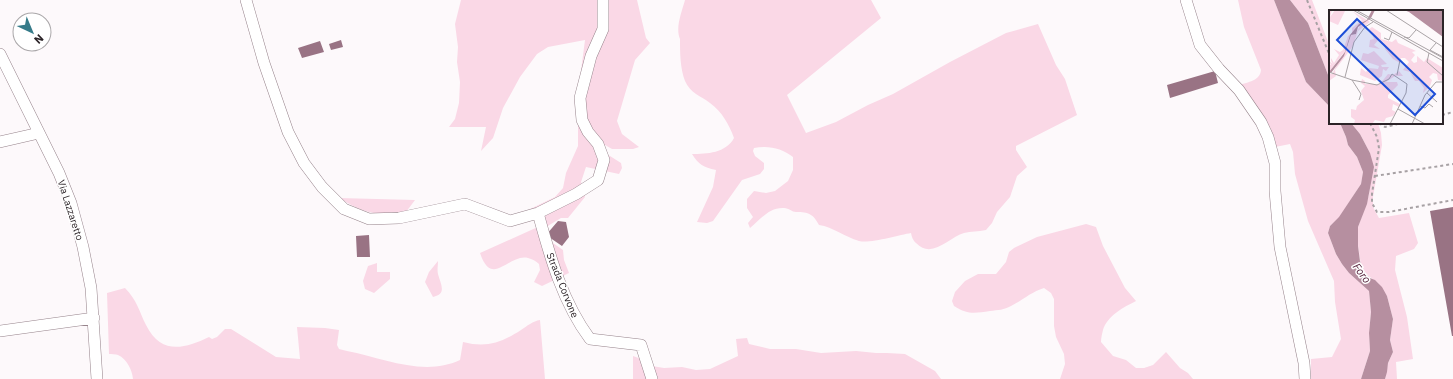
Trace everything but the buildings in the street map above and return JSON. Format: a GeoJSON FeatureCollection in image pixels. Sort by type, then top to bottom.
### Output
{"type":"FeatureCollection","features":[{"type":"Feature","properties":{"kind":"street"},"geometry":{"type":"LineString","coordinates":[[246,0],[264,63],[288,132],[304,163],[322,187],[344,209],[369,219],[399,218],[465,204],[510,221],[538,213],[576,194],[598,180],[604,160],[598,144],[588,132],[582,120],[580,98],[591,56],[603,29],[603,0]]}},
{"type":"Feature","properties":{"kind":"street"},"geometry":{"type":"LineString","coordinates":[[1186,0],[1200,45],[1219,69],[1239,90],[1261,122],[1268,137],[1276,163],[1276,191],[1280,247],[1304,363],[1305,379]]}},
{"type":"Feature","properties":{"kind":"street","name":"Via Lazzaretto"},"geometry":{"type":"LineString","coordinates":[[0,54],[59,172],[71,203],[83,247],[90,281],[94,318],[97,379]]}},
{"type":"Feature","properties":{"kind":"street"},"geometry":{"type":"LineString","coordinates":[[0,142],[39,133]]}},
{"type":"Feature","properties":{"kind":"street","name":"Strada Corvone"},"geometry":{"type":"LineString","coordinates":[[538,213],[554,265],[565,294],[580,324],[590,339],[642,345],[652,379]]}},
{"type":"Feature","properties":{"kind":"street"},"geometry":{"type":"LineString","coordinates":[[0,331],[94,318]]}},
{"type":"Feature","properties":{"kind":"path"},"geometry":{"type":"LineString","coordinates":[[1307,0],[1329,54]]}},
{"type":"Feature","properties":{"kind":"path"},"geometry":{"type":"LineString","coordinates":[[1443,115],[1453,112]]}},
{"type":"Feature","properties":{"kind":"path"},"geometry":{"type":"LineString","coordinates":[[1371,124],[1379,140],[1372,203],[1377,212],[1389,212],[1453,200]]}},
{"type":"Feature","properties":{"kind":"path"},"geometry":{"type":"LineString","coordinates":[[1380,124],[1385,127],[1398,124]]}},
{"type":"Feature","properties":{"kind":"path"},"geometry":{"type":"LineString","coordinates":[[1375,176],[1453,164]]}},
{"type":"Feature","properties":{"kind":"shaded area"},"geometry":{"type":"Polygon","coordinates":[[[461,0],[637,0],[646,38],[650,43],[635,60],[617,121],[622,134],[639,147],[633,149],[612,149],[605,145],[594,145],[598,152],[610,156],[621,163],[622,168],[619,174],[586,167],[581,182],[585,197],[568,218],[561,218],[546,227],[550,241],[563,250],[564,260],[569,273],[542,286],[534,282],[540,270],[539,264],[534,260],[521,258],[495,269],[490,268],[485,263],[480,253],[540,226],[537,215],[522,213],[555,197],[563,188],[566,173],[578,146],[578,94],[585,40],[548,47],[537,54],[520,77],[503,108],[493,138],[481,151],[486,127],[449,127],[455,119],[459,103],[460,82],[457,62],[458,47],[455,24],[461,0]]]}},
{"type":"Feature","properties":{"kind":"shaded area"},"geometry":{"type":"Polygon","coordinates":[[[685,0],[871,0],[881,18],[787,95],[806,133],[836,122],[893,94],[1006,33],[1038,24],[1056,65],[1065,79],[1077,115],[1016,146],[1016,150],[1027,167],[1017,176],[1010,197],[997,212],[992,223],[986,230],[958,235],[934,248],[922,248],[914,241],[911,233],[864,242],[859,241],[819,225],[815,218],[810,214],[795,212],[786,208],[779,208],[769,212],[750,228],[748,223],[753,217],[747,208],[747,199],[754,191],[766,193],[775,191],[788,181],[793,170],[793,157],[780,149],[770,147],[754,148],[753,151],[755,156],[764,163],[764,169],[760,174],[742,180],[713,221],[707,223],[697,222],[713,187],[716,170],[702,165],[692,154],[716,152],[726,147],[734,138],[722,114],[710,103],[690,89],[683,76],[678,30],[685,0]]]}},
{"type":"Feature","properties":{"kind":"shaded area"},"geometry":{"type":"Polygon","coordinates":[[[1238,0],[1274,0],[1306,82],[1329,106],[1329,124],[1340,124],[1348,145],[1357,157],[1363,172],[1361,184],[1339,218],[1330,226],[1328,233],[1336,254],[1342,264],[1349,273],[1369,291],[1371,312],[1369,333],[1370,351],[1361,379],[1311,379],[1311,359],[1332,357],[1341,339],[1335,302],[1334,281],[1308,221],[1295,174],[1293,152],[1290,144],[1275,147],[1239,85],[1256,79],[1261,70],[1244,27],[1238,0]]]}},
{"type":"Feature","properties":{"kind":"shaded area"},"geometry":{"type":"Polygon","coordinates":[[[1290,0],[1312,0],[1329,44],[1329,77],[1308,23],[1290,0]]]}},
{"type":"Feature","properties":{"kind":"shaded area"},"geometry":{"type":"Polygon","coordinates":[[[1352,124],[1378,124],[1382,145],[1373,197],[1373,207],[1379,218],[1409,213],[1418,243],[1414,249],[1396,256],[1395,270],[1407,317],[1413,359],[1396,362],[1397,379],[1385,379],[1388,363],[1393,352],[1390,340],[1393,319],[1387,296],[1378,283],[1366,274],[1361,265],[1358,246],[1358,227],[1369,195],[1370,184],[1370,153],[1360,134],[1352,124]]]}},
{"type":"Feature","properties":{"kind":"shaded area"},"geometry":{"type":"Polygon","coordinates":[[[339,198],[415,200],[406,212],[379,214],[356,207],[339,198]]]}},
{"type":"Feature","properties":{"kind":"shaded area"},"geometry":{"type":"Polygon","coordinates":[[[1086,224],[1096,227],[1103,246],[1125,288],[1136,301],[1121,309],[1108,320],[1103,330],[1101,342],[1113,356],[1126,360],[1136,368],[1144,368],[1153,365],[1166,352],[1180,368],[1188,373],[1193,379],[1060,379],[1065,364],[1064,354],[1056,337],[1054,326],[1054,299],[1051,293],[1044,288],[1001,310],[972,313],[963,311],[954,306],[952,301],[955,292],[965,281],[978,274],[996,274],[1006,262],[1009,252],[1014,248],[1037,237],[1086,224]]]}},
{"type":"Feature","properties":{"kind":"shaded area"},"geometry":{"type":"Polygon","coordinates":[[[438,261],[438,272],[442,291],[437,296],[433,297],[425,282],[429,272],[438,261]]]}},
{"type":"Feature","properties":{"kind":"shaded area"},"geometry":{"type":"Polygon","coordinates":[[[377,263],[377,272],[390,272],[390,279],[374,293],[365,289],[363,281],[368,266],[377,263]]]}},
{"type":"Feature","properties":{"kind":"shaded area"},"geometry":{"type":"Polygon","coordinates":[[[125,288],[135,301],[152,335],[166,345],[174,347],[182,346],[209,337],[212,339],[217,337],[225,329],[231,329],[276,357],[300,359],[297,327],[339,330],[337,345],[339,349],[404,364],[432,367],[446,365],[460,360],[463,342],[471,344],[486,344],[500,341],[540,320],[545,379],[133,379],[132,372],[124,359],[117,355],[109,354],[107,293],[125,288]]]}},
{"type":"Feature","properties":{"kind":"shaded area"},"geometry":{"type":"Polygon","coordinates":[[[747,338],[749,344],[770,349],[796,349],[821,353],[856,351],[905,354],[935,371],[941,379],[633,379],[633,356],[644,360],[652,366],[664,368],[682,367],[696,370],[710,369],[738,356],[736,339],[747,338]]]}},
{"type":"Feature","properties":{"kind":"water"},"geometry":{"type":"Polygon","coordinates":[[[1274,0],[1290,0],[1308,23],[1329,77],[1329,106],[1306,82],[1274,0]]]}},
{"type":"Feature","properties":{"kind":"water","name":"Foro"},"geometry":{"type":"Polygon","coordinates":[[[1340,124],[1352,124],[1360,134],[1370,153],[1374,167],[1367,204],[1358,227],[1358,246],[1363,271],[1382,287],[1387,296],[1393,319],[1390,340],[1393,352],[1388,363],[1385,379],[1361,379],[1370,351],[1369,333],[1371,312],[1369,291],[1349,273],[1342,264],[1336,254],[1328,233],[1330,226],[1339,217],[1361,184],[1363,172],[1357,157],[1348,145],[1340,124]]]}}]}
